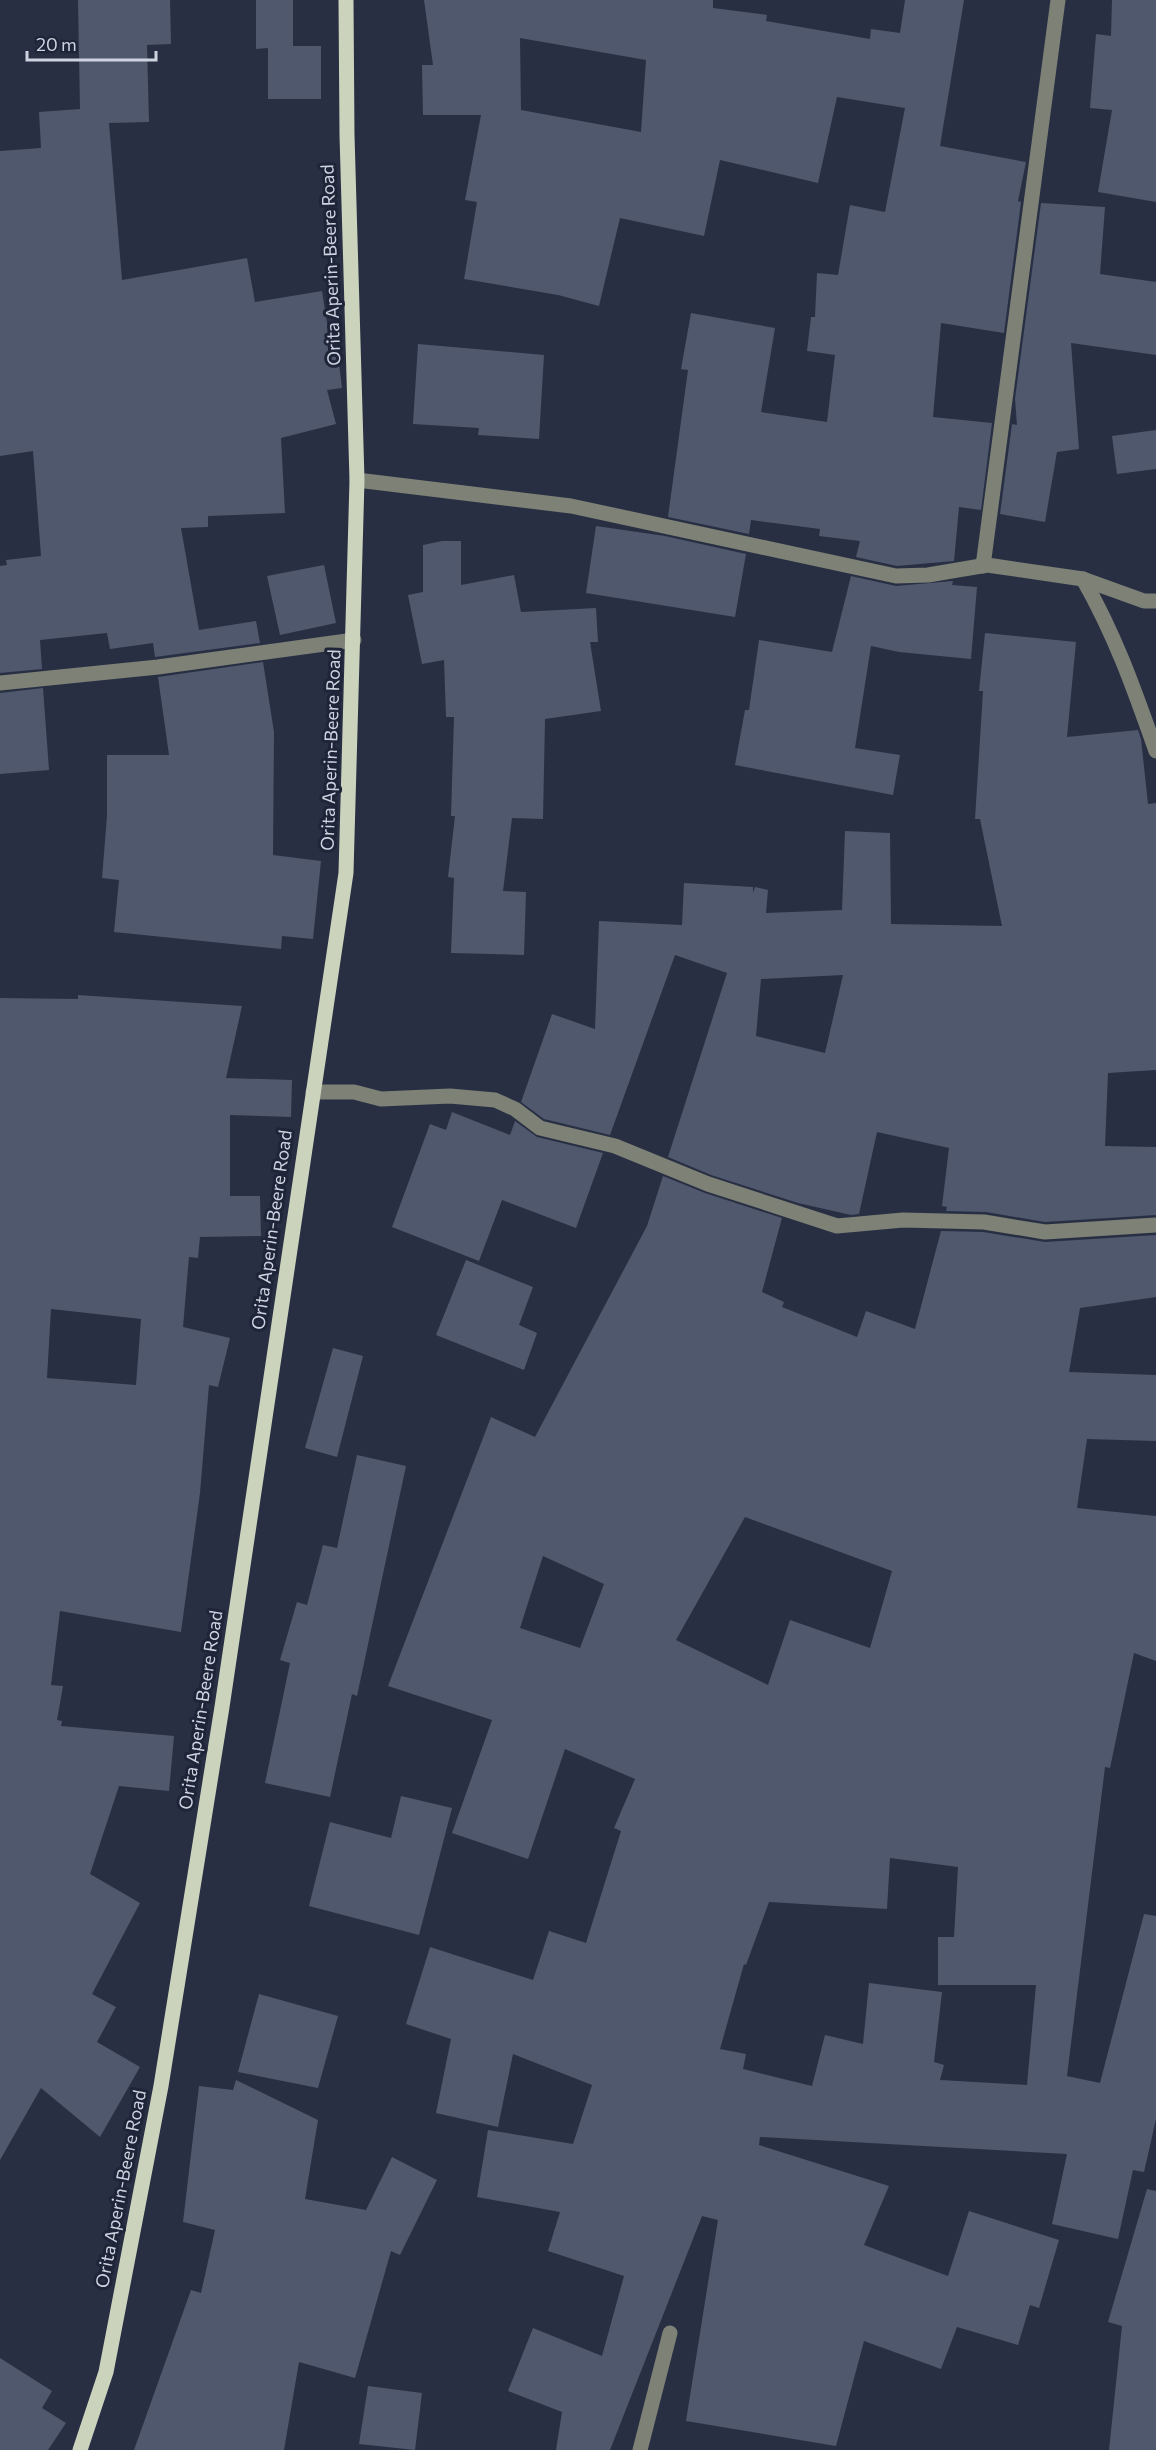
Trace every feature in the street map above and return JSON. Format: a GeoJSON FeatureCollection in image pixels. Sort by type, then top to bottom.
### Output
{"type":"FeatureCollection","features":[{"type":"Feature","properties":{"kind":"main road","name":"Orita Aperin-Beere Road"},"geometry":{"type":"LineString","coordinates":[[80,2450],[106,2372],[161,2086],[224,1696],[346,873],[357,480],[347,135],[346,0]]}},
{"type":"Feature","properties":{"kind":"street"},"geometry":{"type":"LineString","coordinates":[[983,566],[1058,0]]}},
{"type":"Feature","properties":{"kind":"street"},"geometry":{"type":"LineString","coordinates":[[357,480],[571,506],[896,576],[928,575],[983,566],[1083,579],[1144,601],[1156,601]]}},
{"type":"Feature","properties":{"kind":"street"},"geometry":{"type":"LineString","coordinates":[[1083,579],[1107,621],[1127,666],[1156,751]]}},
{"type":"Feature","properties":{"kind":"street"},"geometry":{"type":"LineString","coordinates":[[0,683],[158,667],[354,640]]}},
{"type":"Feature","properties":{"kind":"street"},"geometry":{"type":"LineString","coordinates":[[312,1092],[354,1092],[381,1099],[450,1096],[495,1100],[514,1109],[540,1128],[615,1146],[708,1184],[837,1226],[903,1220],[984,1222],[1045,1232],[1156,1225]]}},
{"type":"Feature","properties":{"kind":"street"},"geometry":{"type":"LineString","coordinates":[[640,2450],[670,2333]]}},
{"type":"Feature","properties":{"kind":"building"},"geometry":{"type":"Polygon","coordinates":[[[78,0],[170,0],[171,44],[147,45],[149,122],[109,123],[122,280],[247,258],[255,302],[322,291],[331,348],[337,347],[342,388],[327,390],[336,424],[281,438],[285,513],[208,516],[208,527],[181,528],[199,630],[256,621],[260,643],[155,657],[153,643],[110,649],[107,633],[40,640],[42,669],[0,673],[0,566],[7,565],[6,560],[41,556],[33,451],[0,456],[0,151],[41,148],[39,112],[80,109],[78,0]]]}},
{"type":"Feature","properties":{"kind":"building"},"geometry":{"type":"Polygon","coordinates":[[[256,0],[293,0],[293,46],[321,46],[321,99],[268,99],[268,48],[256,49],[256,0]]]}},
{"type":"Feature","properties":{"kind":"building"},"geometry":{"type":"Polygon","coordinates":[[[424,0],[713,0],[713,8],[767,15],[766,21],[870,39],[871,29],[900,33],[905,0],[964,0],[940,146],[1026,162],[1018,201],[1021,202],[1004,333],[941,323],[933,417],[992,423],[981,510],[959,507],[954,561],[897,566],[856,557],[860,541],[819,536],[820,529],[751,520],[749,534],[668,517],[688,370],[681,369],[691,313],[775,328],[761,412],[827,422],[835,355],[807,351],[811,317],[815,317],[817,273],[838,275],[850,205],[885,212],[905,108],[837,97],[818,183],[720,160],[704,236],[620,218],[599,306],[558,295],[464,279],[477,202],[465,200],[481,115],[423,115],[422,65],[433,65],[424,0]],[[520,38],[521,110],[641,132],[646,60],[520,38]]]}},
{"type":"Feature","properties":{"kind":"building"},"geometry":{"type":"Polygon","coordinates":[[[1112,0],[1156,0],[1156,202],[1098,192],[1112,110],[1090,108],[1096,34],[1111,36],[1112,0]]]}},
{"type":"Feature","properties":{"kind":"building"},"geometry":{"type":"Polygon","coordinates":[[[1041,203],[1105,207],[1100,274],[1156,282],[1156,355],[1071,343],[1079,449],[1057,452],[1045,522],[1000,514],[1012,424],[1017,425],[1015,399],[1041,203]]]}},
{"type":"Feature","properties":{"kind":"building"},"geometry":{"type":"Polygon","coordinates":[[[418,344],[544,355],[539,439],[478,435],[479,428],[413,424],[418,344]]]}},
{"type":"Feature","properties":{"kind":"building"},"geometry":{"type":"Polygon","coordinates":[[[1156,430],[1156,469],[1117,474],[1112,436],[1156,430]]]}},
{"type":"Feature","properties":{"kind":"building"},"geometry":{"type":"Polygon","coordinates":[[[596,526],[665,536],[746,554],[735,617],[586,593],[596,526]]]}},
{"type":"Feature","properties":{"kind":"building"},"geometry":{"type":"Polygon","coordinates":[[[442,541],[461,541],[461,585],[514,575],[521,612],[596,608],[598,642],[590,642],[601,711],[545,719],[543,819],[512,818],[503,891],[526,892],[524,955],[451,953],[454,878],[448,877],[455,816],[451,816],[454,717],[446,717],[444,660],[422,664],[408,595],[423,592],[423,545],[442,541]]]}},
{"type":"Feature","properties":{"kind":"building"},"geometry":{"type":"Polygon","coordinates":[[[324,565],[336,623],[280,635],[267,576],[324,565]]]}},
{"type":"Feature","properties":{"kind":"building"},"geometry":{"type":"Polygon","coordinates":[[[851,576],[896,586],[953,581],[952,585],[977,587],[971,659],[899,652],[871,646],[855,748],[900,755],[893,795],[735,765],[745,710],[749,710],[759,640],[832,652],[851,576]]]}},
{"type":"Feature","properties":{"kind":"building"},"geometry":{"type":"Polygon","coordinates":[[[985,633],[1076,642],[1067,737],[1138,730],[1148,804],[1156,803],[1156,1070],[1108,1073],[1105,1146],[1156,1147],[1156,1215],[1045,1222],[986,1212],[946,1211],[947,1207],[942,1206],[949,1148],[877,1132],[859,1214],[851,1215],[798,1203],[711,1175],[668,1157],[727,973],[675,955],[610,1135],[544,1119],[521,1102],[552,1014],[595,1029],[599,921],[682,925],[684,883],[753,887],[753,893],[755,887],[768,890],[766,913],[842,910],[845,831],[890,833],[891,924],[1002,926],[980,819],[975,819],[983,691],[979,691],[985,633]],[[843,975],[761,979],[756,1036],[825,1053],[843,975]]]}},
{"type":"Feature","properties":{"kind":"building"},"geometry":{"type":"Polygon","coordinates":[[[263,662],[274,732],[273,855],[321,861],[313,939],[282,936],[281,949],[114,932],[119,880],[102,878],[107,816],[107,755],[169,755],[158,677],[263,662]]]}},
{"type":"Feature","properties":{"kind":"building"},"geometry":{"type":"Polygon","coordinates":[[[43,688],[49,770],[0,774],[0,693],[43,688]]]}},
{"type":"Feature","properties":{"kind":"building"},"geometry":{"type":"Polygon","coordinates":[[[78,995],[242,1006],[226,1078],[292,1080],[291,1117],[230,1115],[230,1196],[260,1196],[261,1236],[200,1237],[198,1258],[189,1257],[183,1327],[230,1338],[218,1387],[209,1385],[200,1493],[181,1632],[60,1611],[51,1685],[63,1686],[57,1720],[62,1721],[61,1726],[174,1736],[169,1791],[119,1786],[90,1874],[140,1903],[92,1994],[116,2007],[97,2042],[140,2067],[100,2137],[41,2088],[0,2160],[0,998],[78,999],[78,995]],[[51,1309],[47,1378],[136,1385],[141,1319],[51,1309]]]}},
{"type":"Feature","properties":{"kind":"building"},"geometry":{"type":"Polygon","coordinates":[[[452,1112],[510,1135],[515,1121],[537,1137],[603,1153],[576,1228],[502,1200],[479,1261],[392,1227],[430,1124],[446,1130],[452,1112]]]}},
{"type":"Feature","properties":{"kind":"building"},"geometry":{"type":"Polygon","coordinates":[[[663,1176],[705,1193],[782,1218],[762,1292],[784,1302],[782,1307],[857,1337],[866,1311],[915,1329],[941,1231],[983,1232],[1045,1242],[1156,1235],[1156,1297],[1080,1308],[1069,1372],[1156,1375],[1156,1441],[1087,1439],[1077,1508],[1156,1516],[1156,1661],[1134,1653],[1110,1768],[1105,1767],[1067,2076],[1100,2083],[1144,1914],[1156,1916],[1156,2119],[1144,2172],[1133,2170],[1118,2239],[1052,2224],[1067,2154],[760,2137],[759,2145],[889,2186],[864,2245],[948,2276],[969,2211],[1059,2240],[1039,2308],[1030,2305],[1018,2345],[957,2327],[941,2369],[864,2341],[836,2446],[686,2421],[718,2220],[702,2216],[610,2450],[556,2450],[562,2412],[508,2391],[533,2328],[602,2356],[624,2276],[548,2251],[560,2212],[477,2197],[488,2130],[573,2144],[592,2085],[513,2054],[498,2127],[436,2113],[451,2039],[406,2024],[430,1947],[533,1980],[549,1931],[586,1943],[621,1831],[614,1828],[635,1779],[565,1749],[528,1859],[452,1833],[492,1720],[388,1686],[491,1417],[535,1437],[647,1226],[663,1176]],[[745,1517],[676,1640],[768,1685],[790,1620],[870,1648],[892,1571],[745,1517]],[[543,1556],[520,1628],[580,1648],[604,1584],[543,1556]],[[890,1858],[887,1909],[769,1902],[746,1965],[744,1964],[720,2049],[746,2054],[743,2069],[812,2086],[825,2035],[863,2044],[869,1983],[942,1992],[934,2062],[944,2065],[940,2080],[1027,2085],[1036,1985],[938,1985],[938,1937],[954,1937],[958,1867],[890,1858]]]}},
{"type":"Feature","properties":{"kind":"building"},"geometry":{"type":"Polygon","coordinates":[[[466,1260],[533,1287],[519,1325],[537,1333],[524,1370],[436,1335],[466,1260]]]}},
{"type":"Feature","properties":{"kind":"building"},"geometry":{"type":"Polygon","coordinates":[[[333,1348],[363,1356],[337,1457],[305,1448],[333,1348]]]}},
{"type":"Feature","properties":{"kind":"building"},"geometry":{"type":"Polygon","coordinates":[[[357,1455],[406,1466],[357,1696],[352,1694],[330,1797],[265,1783],[290,1663],[280,1660],[297,1602],[307,1605],[323,1545],[337,1548],[357,1455]]]}},
{"type":"Feature","properties":{"kind":"building"},"geometry":{"type":"Polygon","coordinates":[[[401,1796],[452,1808],[419,1935],[309,1906],[330,1822],[391,1838],[401,1796]]]}},
{"type":"Feature","properties":{"kind":"building"},"geometry":{"type":"Polygon","coordinates":[[[259,1994],[338,2016],[318,2088],[238,2072],[259,1994]]]}},
{"type":"Feature","properties":{"kind":"building"},"geometry":{"type":"Polygon","coordinates":[[[236,2080],[318,2120],[305,2199],[366,2210],[392,2157],[437,2180],[400,2255],[391,2251],[355,2378],[299,2362],[284,2450],[134,2450],[191,2290],[201,2293],[215,2230],[183,2222],[199,2086],[233,2090],[236,2080]]]}},
{"type":"Feature","properties":{"kind":"building"},"geometry":{"type":"Polygon","coordinates":[[[1147,2189],[1156,2191],[1156,2450],[1109,2450],[1122,2326],[1108,2322],[1147,2189]]]}},
{"type":"Feature","properties":{"kind":"building"},"geometry":{"type":"Polygon","coordinates":[[[0,2358],[52,2391],[42,2408],[66,2423],[48,2450],[0,2450],[0,2358]]]}},
{"type":"Feature","properties":{"kind":"building"},"geometry":{"type":"Polygon","coordinates":[[[368,2386],[422,2393],[415,2450],[359,2444],[368,2386]]]}}]}
